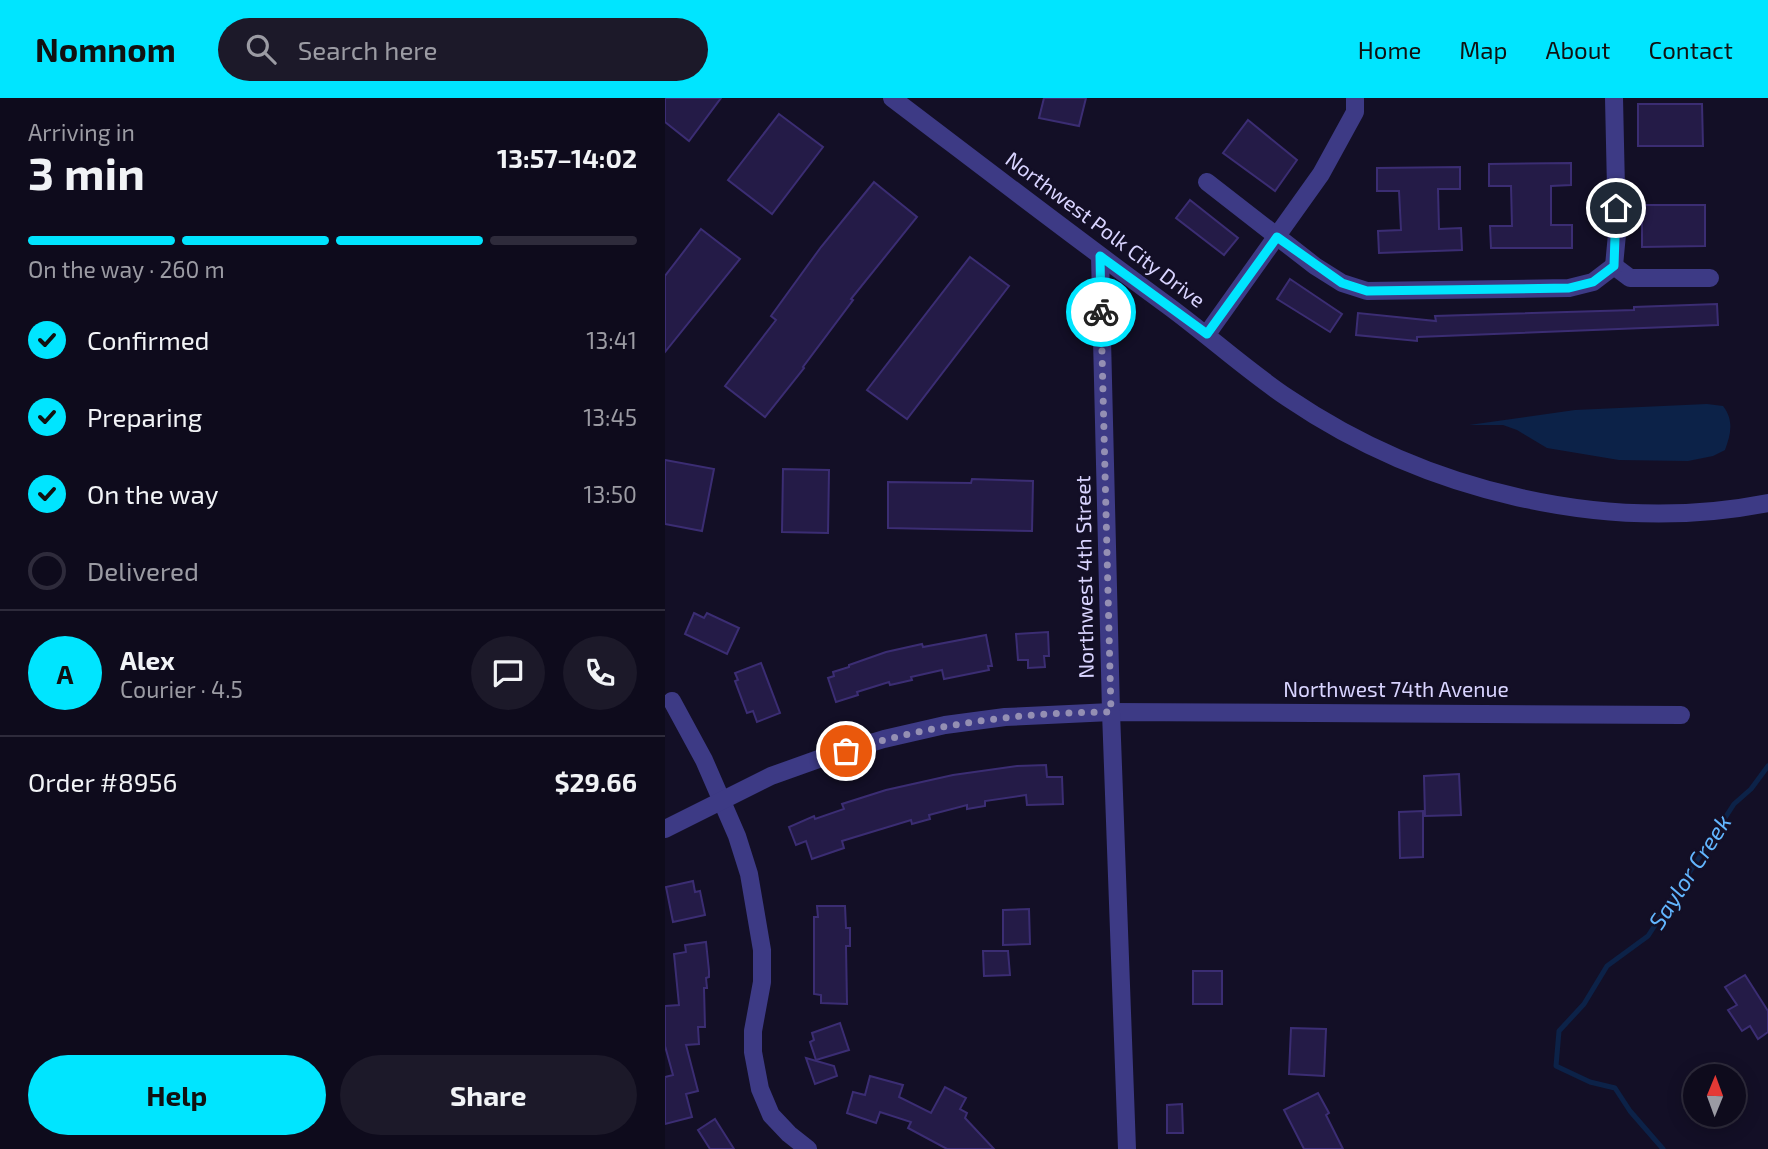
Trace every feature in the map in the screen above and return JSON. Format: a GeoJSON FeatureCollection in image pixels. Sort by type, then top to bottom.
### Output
{"type":"FeatureCollection","features":[{"type":"Feature","properties":{"kind":"street","name":"Northwest Polk City Drive"},"geometry":{"type":"LineString","coordinates":[[891,98],[1207,334],[1289,399],[1353,437],[1421,467],[1492,491],[1564,505],[1657,513],[1768,503]]}},
{"type":"Feature","properties":{"kind":"street"},"geometry":{"type":"LineString","coordinates":[[1207,334],[1321,174],[1355,113],[1355,98]]}},
{"type":"Feature","properties":{"kind":"street"},"geometry":{"type":"LineString","coordinates":[[1207,182],[1277,237],[1342,283],[1367,291],[1569,288],[1593,282],[1614,266],[1617,234],[1614,98]]}},
{"type":"Feature","properties":{"kind":"street","name":"Northwest 4th Street"},"geometry":{"type":"LineString","coordinates":[[1100,256],[1111,712],[1127,1149]]}},
{"type":"Feature","properties":{"kind":"street"},"geometry":{"type":"LineString","coordinates":[[1614,266],[1630,278],[1710,278]]}},
{"type":"Feature","properties":{"kind":"street"},"geometry":{"type":"LineString","coordinates":[[672,701],[704,760],[737,836],[757,909],[762,950],[762,982],[753,1031],[753,1052],[760,1089],[771,1115],[789,1135],[808,1149]]}},
{"type":"Feature","properties":{"kind":"street","name":"Northwest 74th Avenue"},"geometry":{"type":"LineString","coordinates":[[665,829],[771,776],[827,756],[933,728],[1005,717],[1111,712],[1681,715]]}},
{"type":"Feature","properties":{"kind":"water"},"geometry":{"type":"Polygon","coordinates":[[[1707,404],[1723,406],[1729,417],[1730,433],[1725,450],[1713,456],[1688,461],[1619,460],[1547,448],[1503,425],[1469,425],[1575,410],[1707,404]]]}},
{"type":"Feature","properties":{"kind":"building"},"geometry":{"type":"Polygon","coordinates":[[[665,98],[721,98],[689,141],[665,122],[665,98]]]}},
{"type":"Feature","properties":{"kind":"building"},"geometry":{"type":"Polygon","coordinates":[[[1044,98],[1086,98],[1079,126],[1039,118],[1044,98]]]}},
{"type":"Feature","properties":{"kind":"building"},"geometry":{"type":"Polygon","coordinates":[[[1638,104],[1702,104],[1703,146],[1638,146],[1638,104]]]}},
{"type":"Feature","properties":{"kind":"building"},"geometry":{"type":"Polygon","coordinates":[[[779,114],[823,147],[772,214],[728,180],[779,114]]]}},
{"type":"Feature","properties":{"kind":"building"},"geometry":{"type":"Polygon","coordinates":[[[1248,120],[1297,160],[1275,191],[1223,153],[1248,120]]]}},
{"type":"Feature","properties":{"kind":"building"},"geometry":{"type":"Polygon","coordinates":[[[1571,163],[1571,185],[1551,186],[1551,225],[1572,225],[1572,248],[1491,248],[1490,226],[1512,226],[1511,186],[1489,186],[1489,164],[1571,163]]]}},
{"type":"Feature","properties":{"kind":"building"},"geometry":{"type":"Polygon","coordinates":[[[1460,167],[1460,189],[1438,189],[1439,229],[1461,228],[1462,250],[1379,253],[1378,231],[1401,230],[1399,191],[1377,191],[1377,168],[1460,167]]]}},
{"type":"Feature","properties":{"kind":"building"},"geometry":{"type":"Polygon","coordinates":[[[874,182],[917,217],[851,299],[853,300],[804,368],[765,417],[725,386],[776,320],[771,316],[821,247],[874,182]]]}},
{"type":"Feature","properties":{"kind":"building"},"geometry":{"type":"Polygon","coordinates":[[[1190,200],[1238,238],[1224,255],[1176,218],[1190,200]]]}},
{"type":"Feature","properties":{"kind":"building"},"geometry":{"type":"Polygon","coordinates":[[[1642,205],[1705,205],[1705,246],[1642,247],[1642,205]]]}},
{"type":"Feature","properties":{"kind":"building"},"geometry":{"type":"Polygon","coordinates":[[[701,229],[740,259],[665,352],[665,276],[701,229]]]}},
{"type":"Feature","properties":{"kind":"building"},"geometry":{"type":"Polygon","coordinates":[[[970,257],[1009,286],[907,419],[867,390],[970,257]]]}},
{"type":"Feature","properties":{"kind":"building"},"geometry":{"type":"Polygon","coordinates":[[[1290,279],[1342,314],[1330,332],[1277,299],[1290,279]]]}},
{"type":"Feature","properties":{"kind":"building"},"geometry":{"type":"Polygon","coordinates":[[[1717,304],[1718,325],[1417,337],[1417,341],[1356,335],[1358,313],[1436,321],[1435,316],[1634,310],[1634,307],[1717,304]]]}},
{"type":"Feature","properties":{"kind":"building"},"geometry":{"type":"Polygon","coordinates":[[[665,460],[714,469],[702,531],[665,524],[665,460]]]}},
{"type":"Feature","properties":{"kind":"building"},"geometry":{"type":"Polygon","coordinates":[[[783,469],[829,470],[828,533],[782,532],[783,469]]]}},
{"type":"Feature","properties":{"kind":"building"},"geometry":{"type":"Polygon","coordinates":[[[972,479],[1033,481],[1032,531],[888,528],[888,482],[971,483],[972,479]]]}},
{"type":"Feature","properties":{"kind":"building"},"geometry":{"type":"Polygon","coordinates":[[[694,613],[704,618],[707,613],[739,628],[727,654],[685,634],[694,613]]]}},
{"type":"Feature","properties":{"kind":"building"},"geometry":{"type":"Polygon","coordinates":[[[1048,632],[1049,656],[1044,656],[1045,667],[1028,668],[1028,660],[1018,660],[1016,634],[1048,632]]]}},
{"type":"Feature","properties":{"kind":"building"},"geometry":{"type":"Polygon","coordinates":[[[986,635],[992,666],[988,666],[989,670],[944,679],[942,670],[890,685],[889,682],[836,702],[828,678],[834,676],[833,672],[886,652],[986,635]]]}},
{"type":"Feature","properties":{"kind":"building"},"geometry":{"type":"Polygon","coordinates":[[[761,663],[780,713],[757,722],[753,711],[747,713],[735,681],[738,680],[735,673],[761,663]]]}},
{"type":"Feature","properties":{"kind":"building"},"geometry":{"type":"Polygon","coordinates":[[[1046,765],[1047,777],[1062,777],[1063,804],[1027,805],[1026,795],[985,801],[985,806],[967,809],[967,805],[929,815],[930,819],[912,824],[911,820],[842,841],[844,848],[812,859],[806,841],[796,845],[789,827],[814,816],[815,819],[844,809],[842,804],[886,790],[953,775],[1017,766],[1046,765]]]}},
{"type":"Feature","properties":{"kind":"building"},"geometry":{"type":"Polygon","coordinates":[[[1459,774],[1461,815],[1425,816],[1424,776],[1459,774]]]}},
{"type":"Feature","properties":{"kind":"building"},"geometry":{"type":"Polygon","coordinates":[[[1423,811],[1423,857],[1400,858],[1399,812],[1423,811]]]}},
{"type":"Feature","properties":{"kind":"building"},"geometry":{"type":"Polygon","coordinates":[[[693,881],[695,892],[700,891],[705,915],[673,922],[666,887],[693,881]]]}},
{"type":"Feature","properties":{"kind":"building"},"geometry":{"type":"Polygon","coordinates":[[[817,906],[845,906],[846,928],[850,928],[850,946],[846,946],[847,1004],[821,1003],[821,995],[814,994],[814,917],[818,917],[817,906]]]}},
{"type":"Feature","properties":{"kind":"building"},"geometry":{"type":"Polygon","coordinates":[[[1029,909],[1030,944],[1003,945],[1003,910],[1029,909]]]}},
{"type":"Feature","properties":{"kind":"building"},"geometry":{"type":"Polygon","coordinates":[[[706,942],[709,977],[706,978],[707,988],[704,988],[705,1027],[698,1027],[699,1044],[686,1045],[698,1091],[686,1094],[692,1117],[665,1124],[665,1077],[673,1075],[665,1046],[665,1006],[679,1005],[674,954],[686,952],[685,945],[706,942]]]}},
{"type":"Feature","properties":{"kind":"building"},"geometry":{"type":"Polygon","coordinates":[[[983,951],[1008,951],[1010,975],[984,976],[983,951]]]}},
{"type":"Feature","properties":{"kind":"building"},"geometry":{"type":"Polygon","coordinates":[[[1193,971],[1222,971],[1222,1004],[1193,1004],[1193,971]]]}},
{"type":"Feature","properties":{"kind":"building"},"geometry":{"type":"Polygon","coordinates":[[[1745,975],[1768,1011],[1768,1032],[1758,1039],[1750,1026],[1742,1031],[1728,1010],[1737,1005],[1725,987],[1745,975]]]}},
{"type":"Feature","properties":{"kind":"building"},"geometry":{"type":"Polygon","coordinates":[[[840,1023],[849,1050],[816,1060],[810,1042],[814,1040],[812,1033],[840,1023]]]}},
{"type":"Feature","properties":{"kind":"building"},"geometry":{"type":"Polygon","coordinates":[[[1291,1028],[1326,1029],[1324,1076],[1289,1074],[1291,1028]]]}},
{"type":"Feature","properties":{"kind":"building"},"geometry":{"type":"Polygon","coordinates":[[[806,1058],[834,1066],[837,1076],[815,1084],[806,1058]]]}},
{"type":"Feature","properties":{"kind":"building"},"geometry":{"type":"Polygon","coordinates":[[[870,1076],[903,1085],[899,1097],[931,1113],[945,1087],[966,1098],[960,1109],[967,1113],[965,1118],[994,1149],[947,1149],[908,1128],[911,1122],[880,1112],[876,1123],[847,1113],[853,1092],[865,1095],[870,1076]]]}},
{"type":"Feature","properties":{"kind":"building"},"geometry":{"type":"Polygon","coordinates":[[[1318,1093],[1343,1149],[1304,1149],[1284,1110],[1318,1093]]]}},
{"type":"Feature","properties":{"kind":"building"},"geometry":{"type":"Polygon","coordinates":[[[1182,1104],[1183,1133],[1167,1133],[1167,1105],[1182,1104]]]}},
{"type":"Feature","properties":{"kind":"building"},"geometry":{"type":"Polygon","coordinates":[[[715,1119],[734,1149],[710,1149],[698,1130],[715,1119]]]}},
{"type":"Feature","properties":{"kind":"waterway","name":"Saylor Creek"},"geometry":{"type":"LineString","coordinates":[[1663,1149],[1630,1111],[1615,1088],[1590,1082],[1556,1066],[1559,1031],[1584,1004],[1607,966],[1648,936],[1734,804],[1751,789],[1768,766]]}},
{"type":"Feature","properties":{"kind":"way so far"},"geometry":{"type":"LineString","coordinates":[[846,751],[884,739],[1005,717],[1111,712],[1101,312]]}},
{"type":"Feature","properties":{"kind":"route"},"geometry":{"type":"LineString","coordinates":[[1101,312],[1100,256],[1207,334],[1277,237],[1342,283],[1367,291],[1569,288],[1593,282],[1614,266],[1616,208]]}}]}
